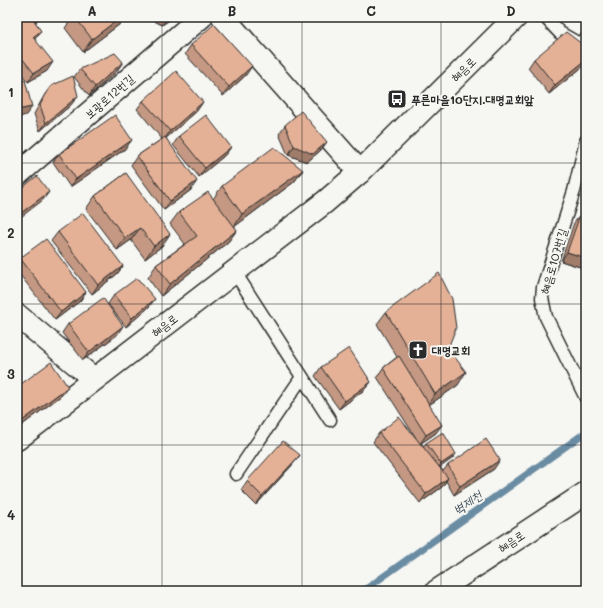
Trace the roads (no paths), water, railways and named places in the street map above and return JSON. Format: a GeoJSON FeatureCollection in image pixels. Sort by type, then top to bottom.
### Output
{"type":"FeatureCollection","features":[{"type":"Feature","properties":{"kind":"street","name":"보광로12번길"},"geometry":{"type":"LineString","coordinates":[[17,175],[201,17]]}},
{"type":"Feature","properties":{"kind":"street"},"geometry":{"type":"LineString","coordinates":[[223,17],[360,172]]}},
{"type":"Feature","properties":{"kind":"street","name":"혜음로"},"geometry":{"type":"LineString","coordinates":[[17,438],[325,202],[360,172],[516,17]]}},
{"type":"Feature","properties":{"kind":"street"},"geometry":{"type":"LineString","coordinates":[[17,315],[94,379]]}},
{"type":"Feature","properties":{"kind":"street","name":"혜음로"},"geometry":{"type":"LineString","coordinates":[[437,591],[586,493]]}},
{"type":"Feature","properties":{"kind":"lane"},"geometry":{"type":"LineString","coordinates":[[545,17],[560,33],[579,44],[586,39]]}},
{"type":"Feature","properties":{"kind":"lane","name":"혜음로107번길"},"geometry":{"type":"LineString","coordinates":[[586,141],[574,191],[543,287],[542,298],[546,317],[586,398]]}},
{"type":"Feature","properties":{"kind":"lane"},"geometry":{"type":"LineString","coordinates":[[234,271],[330,420]]}},
{"type":"Feature","properties":{"kind":"lane"},"geometry":{"type":"LineString","coordinates":[[236,474],[302,377]]}},
{"type":"Feature","properties":{"kind":"waterway","name":"벽제천"},"geometry":{"type":"LineString","coordinates":[[363,591],[586,432]]}},
{"type":"Feature","properties":{"kind":"place","name":"푸른마을10단지.대명교회앞"},"geometry":{"type":"Point","coordinates":[397,99]}},
{"type":"Feature","properties":{"kind":"place","name":"대명교회"},"geometry":{"type":"Point","coordinates":[418,350]}}]}
